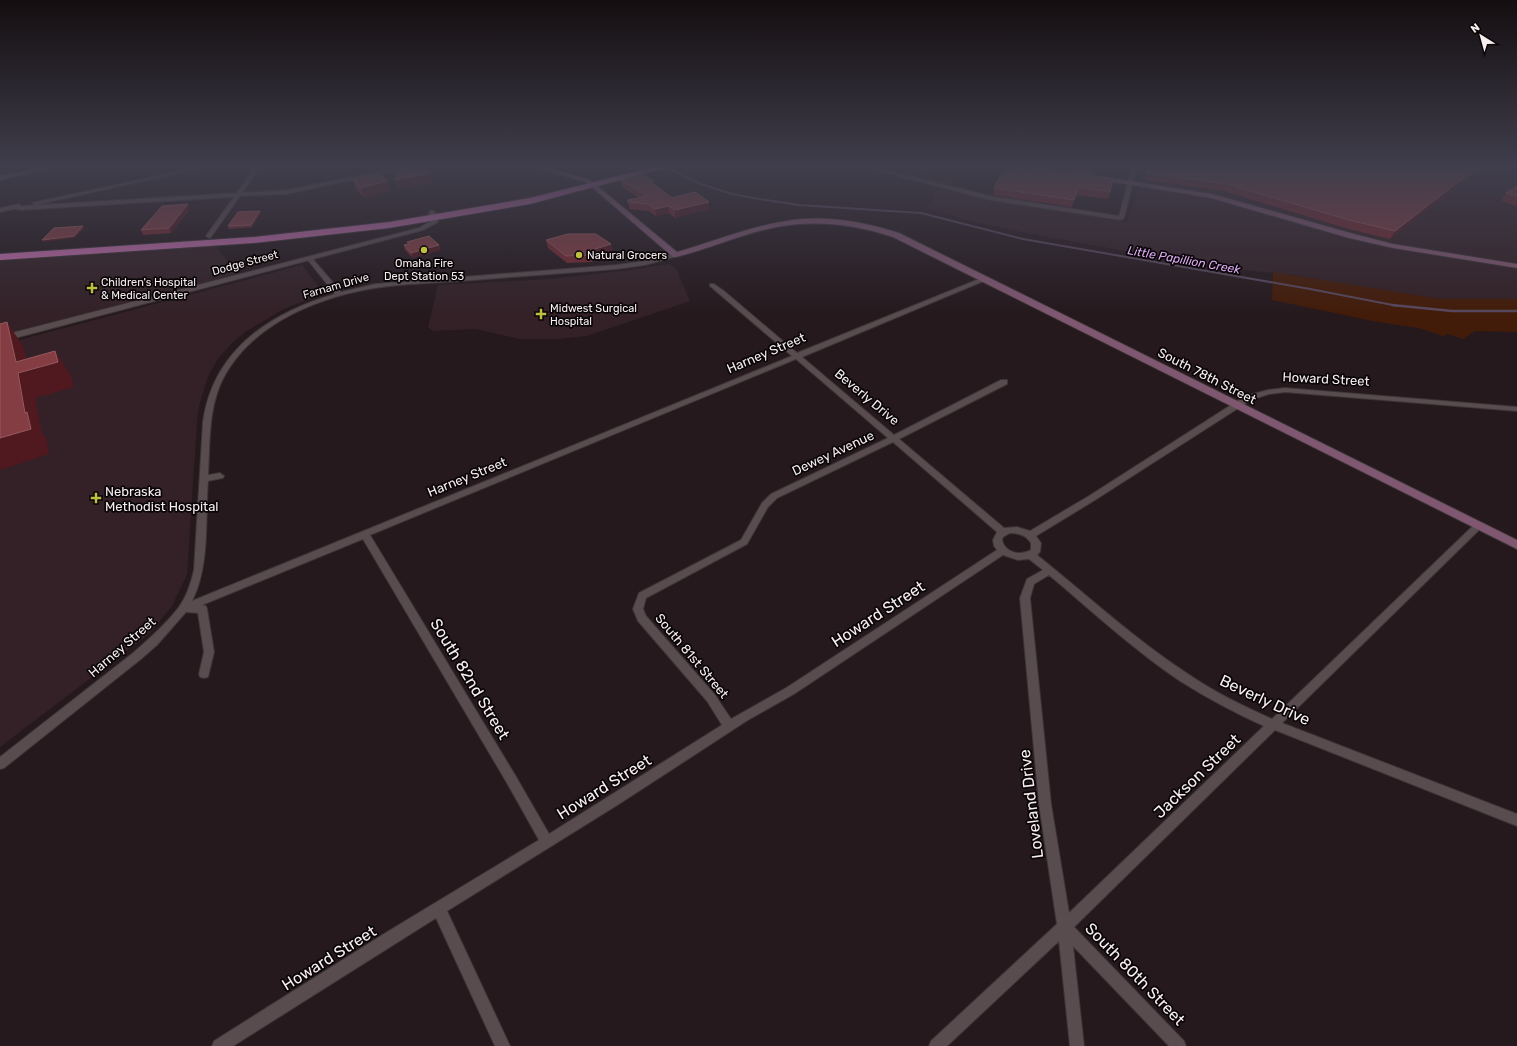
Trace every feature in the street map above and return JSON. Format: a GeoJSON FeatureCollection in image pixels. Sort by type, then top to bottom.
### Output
{"type":"FeatureCollection","features":[{"type":"Feature","properties":{"kind":"highway"},"geometry":{"type":"LineString","coordinates":[[0,250],[322,227],[425,216]]}},
{"type":"Feature","properties":{"kind":"highway"},"geometry":{"type":"LineString","coordinates":[[0,257],[277,238],[346,231],[429,216]]}},
{"type":"Feature","properties":{"kind":"main road"},"geometry":{"type":"LineString","coordinates":[[629,216],[676,255]]}},
{"type":"Feature","properties":{"kind":"main road"},"geometry":{"type":"LineString","coordinates":[[1281,216],[1393,246],[1517,266]]}},
{"type":"Feature","properties":{"kind":"main road","name":"Farnam Drive"},"geometry":{"type":"LineString","coordinates":[[676,255],[764,228],[788,223],[816,221],[844,223],[885,231]]}},
{"type":"Feature","properties":{"kind":"main road","name":"South 78th Street"},"geometry":{"type":"LineString","coordinates":[[885,231],[905,239],[984,278],[1517,545]]}},
{"type":"Feature","properties":{"kind":"street"},"geometry":{"type":"LineString","coordinates":[[209,236],[223,216]]}},
{"type":"Feature","properties":{"kind":"street","name":"Dodge Street"},"geometry":{"type":"LineString","coordinates":[[0,339],[403,234],[432,216]]}},
{"type":"Feature","properties":{"kind":"street"},"geometry":{"type":"LineString","coordinates":[[1107,216],[1121,218],[1122,216]]}},
{"type":"Feature","properties":{"kind":"street","name":"Farnam Drive"},"geometry":{"type":"LineString","coordinates":[[183,609],[194,588],[199,570],[203,479],[210,406],[216,387],[232,358],[246,341],[267,325],[302,308],[339,294],[385,284],[616,267],[645,263],[676,255]]}},
{"type":"Feature","properties":{"kind":"street"},"geometry":{"type":"LineString","coordinates":[[310,258],[339,294]]}},
{"type":"Feature","properties":{"kind":"street","name":"Harney Street"},"geometry":{"type":"LineString","coordinates":[[0,764],[137,656],[158,637],[183,609],[984,278]]}},
{"type":"Feature","properties":{"kind":"street","name":"Beverly Drive"},"geometry":{"type":"LineString","coordinates":[[712,285],[895,438],[1003,532]]}},
{"type":"Feature","properties":{"kind":"street","name":"Dewey Avenue"},"geometry":{"type":"LineString","coordinates":[[639,602],[646,593],[744,542],[765,505],[774,496],[796,484],[895,438],[1004,382]]}},
{"type":"Feature","properties":{"kind":"street","name":"Howard Street"},"geometry":{"type":"LineString","coordinates":[[1030,535],[1092,498],[1237,405],[1255,396],[1268,392],[1285,390],[1517,409]]}},
{"type":"Feature","properties":{"kind":"street"},"geometry":{"type":"LineString","coordinates":[[203,479],[220,476]]}},
{"type":"Feature","properties":{"kind":"street","name":"Jackson Street"},"geometry":{"type":"LineString","coordinates":[[936,1046],[1064,928],[1230,768],[1272,724],[1478,526]]}},
{"type":"Feature","properties":{"kind":"street"},"geometry":{"type":"LineString","coordinates":[[1019,530],[1030,535],[1034,539],[1037,548],[1031,555],[1020,557],[1008,554],[1003,551],[997,542],[999,534],[1003,532],[1019,530]]}},
{"type":"Feature","properties":{"kind":"street","name":"South 82nd Street"},"geometry":{"type":"LineString","coordinates":[[365,534],[511,779],[546,841]]}},
{"type":"Feature","properties":{"kind":"street","name":"Howard Street"},"geometry":{"type":"LineString","coordinates":[[219,1046],[546,841],[615,800],[790,691],[1003,551]]}},
{"type":"Feature","properties":{"kind":"street","name":"Beverly Drive"},"geometry":{"type":"LineString","coordinates":[[1031,555],[1174,670],[1210,693],[1253,716],[1272,724],[1517,820]]}},
{"type":"Feature","properties":{"kind":"street","name":"Loveland Drive"},"geometry":{"type":"LineString","coordinates":[[1050,570],[1030,582],[1025,598],[1046,811],[1064,928],[1077,1046]]}},
{"type":"Feature","properties":{"kind":"street","name":"South 81st Street"},"geometry":{"type":"LineString","coordinates":[[639,602],[638,609],[642,618],[711,698],[730,727]]}},
{"type":"Feature","properties":{"kind":"street"},"geometry":{"type":"LineString","coordinates":[[183,609],[202,609],[209,652],[204,674]]}},
{"type":"Feature","properties":{"kind":"street"},"geometry":{"type":"LineString","coordinates":[[439,909],[503,1046]]}},
{"type":"Feature","properties":{"kind":"street","name":"South 80th Street"},"geometry":{"type":"LineString","coordinates":[[1064,928],[1179,1046]]}},
{"type":"Feature","properties":{"kind":"shaded area"},"geometry":{"type":"Polygon","coordinates":[[[953,216],[1088,216],[1127,222],[1129,216],[1517,216],[1517,299],[1440,299],[1371,289],[1287,274],[1221,268],[1042,236],[974,222],[953,216]]]}},
{"type":"Feature","properties":{"kind":"shaded area","name":"Children's Hospital & Medical Center"},"geometry":{"type":"Polygon","coordinates":[[[219,245],[218,249],[238,274],[0,335],[0,260],[219,245]]]}},
{"type":"Feature","properties":{"kind":"shaded area","name":"Midwest Surgical Hospital"},"geometry":{"type":"Polygon","coordinates":[[[669,264],[676,268],[690,301],[587,336],[559,339],[520,339],[476,329],[433,331],[428,327],[438,285],[550,279],[669,264]]]}},
{"type":"Feature","properties":{"kind":"shaded area","name":"Nebraska Methodist Hospital"},"geometry":{"type":"Polygon","coordinates":[[[302,265],[324,293],[284,309],[245,332],[231,344],[217,360],[208,377],[199,406],[197,422],[187,575],[172,606],[150,633],[0,747],[0,345],[302,265]]]}},
{"type":"Feature","properties":{"kind":"shaded area"},"geometry":{"type":"Polygon","coordinates":[[[1273,272],[1440,299],[1517,299],[1517,332],[1475,331],[1463,339],[1448,334],[1443,336],[1419,328],[1378,322],[1272,300],[1273,272]]]}},
{"type":"Feature","properties":{"kind":"building"},"geometry":{"type":"Polygon","coordinates":[[[153,216],[179,216],[169,228],[141,230],[153,216]]]}},
{"type":"Feature","properties":{"kind":"building"},"geometry":{"type":"Polygon","coordinates":[[[235,216],[257,216],[251,225],[228,226],[235,216]]]}},
{"type":"Feature","properties":{"kind":"building"},"geometry":{"type":"Polygon","coordinates":[[[1335,216],[1414,216],[1395,231],[1335,216]]]}},
{"type":"Feature","properties":{"kind":"building"},"geometry":{"type":"Polygon","coordinates":[[[83,226],[74,236],[42,240],[54,228],[83,226]]]}},
{"type":"Feature","properties":{"kind":"building"},"geometry":{"type":"Polygon","coordinates":[[[568,234],[596,234],[611,244],[592,250],[592,255],[566,256],[546,240],[568,234]]]}},
{"type":"Feature","properties":{"kind":"building"},"geometry":{"type":"Polygon","coordinates":[[[429,236],[439,245],[411,253],[404,245],[409,244],[407,242],[429,236]]]}},
{"type":"Feature","properties":{"kind":"building"},"geometry":{"type":"Polygon","coordinates":[[[7,322],[16,362],[55,351],[58,362],[18,373],[25,413],[27,412],[31,429],[0,438],[0,324],[7,322]]]}},
{"type":"Feature","properties":{"kind":"waterway","name":"Little Papillion Creek"},"geometry":{"type":"LineString","coordinates":[[932,216],[1023,239],[1310,289],[1394,305]]}},
{"type":"Feature","properties":{"kind":"waterway","name":"Little Papillion Creek"},"geometry":{"type":"LineString","coordinates":[[1394,305],[1452,311],[1517,311]]}},
{"type":"Feature","properties":{"kind":"waterway","name":"Little Papillion Creek"},"geometry":{"type":"LineString","coordinates":[[1394,305],[1398,306]]}},
{"type":"Feature","properties":{"kind":"place","name":"Omaha Fire Dept Station 53"},"geometry":{"type":"Point","coordinates":[424,250]}},
{"type":"Feature","properties":{"kind":"place","name":"Natural Grocers"},"geometry":{"type":"Point","coordinates":[579,255]}},
{"type":"Feature","properties":{"kind":"place","name":"Children's Hospital & Medical Center"},"geometry":{"type":"Point","coordinates":[92,288]}},
{"type":"Feature","properties":{"kind":"place","name":"Midwest Surgical Hospital"},"geometry":{"type":"Point","coordinates":[541,314]}},
{"type":"Feature","properties":{"kind":"place","name":"Nebraska Methodist Hospital"},"geometry":{"type":"Point","coordinates":[96,498]}}]}
